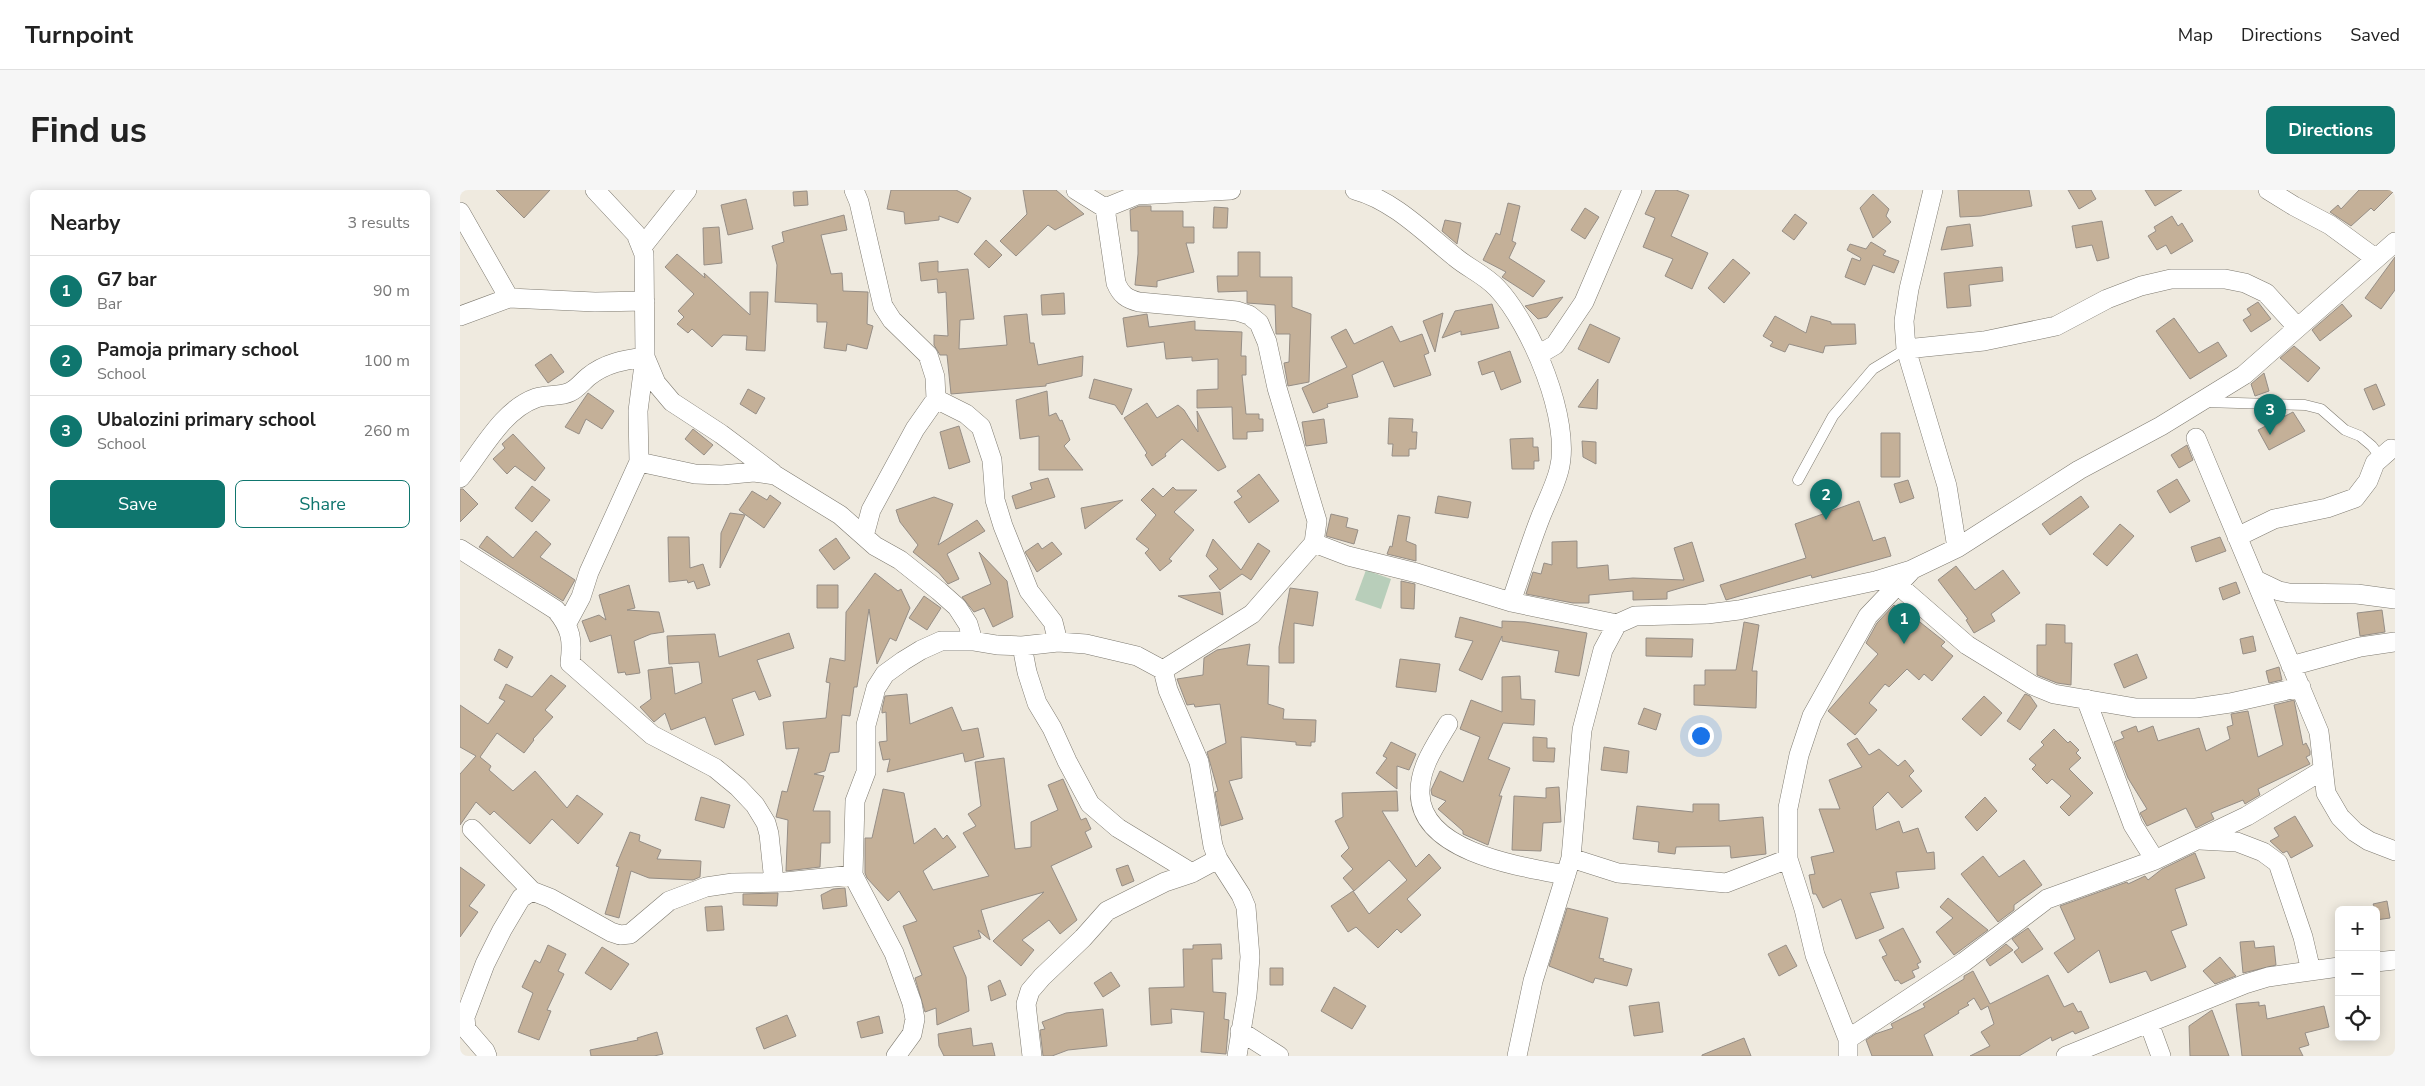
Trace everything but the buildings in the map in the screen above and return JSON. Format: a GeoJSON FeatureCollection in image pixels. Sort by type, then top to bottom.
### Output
{"type":"FeatureCollection","features":[{"type":"Feature","properties":{"kind":"street"},"geometry":{"type":"LineString","coordinates":[[567,623],[581,597],[588,572],[639,462],[638,411],[645,357],[642,247],[636,234],[595,190]]}},
{"type":"Feature","properties":{"kind":"street"},"geometry":{"type":"LineString","coordinates":[[642,247],[687,190]]}},
{"type":"Feature","properties":{"kind":"street"},"geometry":{"type":"LineString","coordinates":[[854,190],[859,202],[883,306],[892,320],[928,355],[935,377],[936,399],[915,429],[871,510],[864,536]]}},
{"type":"Feature","properties":{"kind":"street"},"geometry":{"type":"LineString","coordinates":[[1076,190],[1105,208]]}},
{"type":"Feature","properties":{"kind":"street"},"geometry":{"type":"LineString","coordinates":[[1113,190],[1105,208],[1116,284],[1119,292],[1128,299],[1139,302],[1237,310],[1249,315],[1259,323],[1267,342],[1277,388],[1317,521],[1314,543],[1252,614],[1163,670]]}},
{"type":"Feature","properties":{"kind":"street"},"geometry":{"type":"LineString","coordinates":[[1105,208],[1137,195],[1231,190]]}},
{"type":"Feature","properties":{"kind":"street"},"geometry":{"type":"LineString","coordinates":[[1355,190],[1385,203],[1458,259],[1488,279],[1505,298],[1538,355],[1557,412],[1562,441],[1560,469],[1511,602]]}},
{"type":"Feature","properties":{"kind":"street"},"geometry":{"type":"LineString","coordinates":[[1538,355],[1555,345],[1584,302],[1632,190]]}},
{"type":"Feature","properties":{"kind":"street"},"geometry":{"type":"LineString","coordinates":[[1933,190],[1904,321],[1906,349],[1947,486],[1957,548]]}},
{"type":"Feature","properties":{"kind":"street"},"geometry":{"type":"LineString","coordinates":[[2268,190],[2330,225],[2375,258]]}},
{"type":"Feature","properties":{"kind":"street"},"geometry":{"type":"LineString","coordinates":[[460,212],[510,298]]}},
{"type":"Feature","properties":{"kind":"street"},"geometry":{"type":"LineString","coordinates":[[1314,543],[1348,556],[1417,573],[1511,602],[1617,624],[1635,616],[1707,614],[1739,610],[1875,581],[1911,570],[1957,548],[2079,470],[2159,427],[2244,375],[2395,242]]}},
{"type":"Feature","properties":{"kind":"street"},"geometry":{"type":"LineString","coordinates":[[1906,349],[1984,341],[2056,326],[2107,299],[2141,286],[2171,279],[2225,279],[2245,284],[2266,293],[2297,327]]}},
{"type":"Feature","properties":{"kind":"street"},"geometry":{"type":"LineString","coordinates":[[460,316],[510,298],[595,302],[644,301]]}},
{"type":"Feature","properties":{"kind":"street"},"geometry":{"type":"LineString","coordinates":[[645,357],[656,382],[672,402],[721,434],[775,475],[840,515],[875,546],[900,560],[957,607],[968,624],[973,641]]}},
{"type":"Feature","properties":{"kind":"street"},"geometry":{"type":"LineString","coordinates":[[460,478],[498,427],[522,405],[536,398],[562,395],[572,391],[588,376],[619,360],[645,357]]}},
{"type":"Feature","properties":{"kind":"street"},"geometry":{"type":"LineString","coordinates":[[936,399],[966,414],[981,427],[992,460],[995,500],[1003,526],[1029,591],[1054,622],[1058,642]]}},
{"type":"Feature","properties":{"kind":"street"},"geometry":{"type":"LineString","coordinates":[[2196,438],[2319,732],[2326,793],[2340,817],[2355,832],[2369,841],[2395,851]]}},
{"type":"Feature","properties":{"kind":"street"},"geometry":{"type":"LineString","coordinates":[[2238,537],[2274,519],[2327,508],[2356,498],[2368,481],[2375,463],[2386,453]]}},
{"type":"Feature","properties":{"kind":"street"},"geometry":{"type":"LineString","coordinates":[[639,462],[695,474],[722,475],[754,472],[775,475]]}},
{"type":"Feature","properties":{"kind":"street"},"geometry":{"type":"LineString","coordinates":[[460,549],[556,610],[567,623],[571,639],[570,663],[652,735],[715,768],[738,787],[755,806],[769,834],[774,882]]}},
{"type":"Feature","properties":{"kind":"street"},"geometry":{"type":"LineString","coordinates":[[1911,570],[1868,616],[1812,716],[1799,755],[1788,808],[1788,859],[1804,909],[1815,956],[1848,1047],[2047,900],[2155,860],[2198,840],[2247,816],[2323,770]]}},
{"type":"Feature","properties":{"kind":"street"},"geometry":{"type":"LineString","coordinates":[[2256,580],[2279,591],[2290,593],[2357,594],[2395,599]]}},
{"type":"Feature","properties":{"kind":"street"},"geometry":{"type":"LineString","coordinates":[[1898,584],[1967,645],[2040,689],[2136,708],[2196,708],[2230,703],[2300,687]]}},
{"type":"Feature","properties":{"kind":"street"},"geometry":{"type":"LineString","coordinates":[[1517,1056],[1533,982],[1569,866],[1582,730],[1603,650],[1617,624]]}},
{"type":"Feature","properties":{"kind":"street"},"geometry":{"type":"LineString","coordinates":[[896,1056],[912,1034],[915,1019],[912,1003],[894,953],[853,875],[854,801],[866,772],[866,724],[876,688],[885,674],[921,650],[941,641],[973,641],[997,646],[1022,646],[1058,642],[1114,649],[1137,656],[1163,670],[1168,690],[1199,762],[1213,846],[1218,859],[1241,895],[1246,907],[1250,957],[1247,995],[1237,1056]]}},
{"type":"Feature","properties":{"kind":"street"},"geometry":{"type":"LineString","coordinates":[[2291,666],[2360,647],[2395,642]]}},
{"type":"Feature","properties":{"kind":"street"},"geometry":{"type":"LineString","coordinates":[[1022,646],[1027,672],[1037,703],[1052,728],[1090,804],[1118,828],[1192,873]]}},
{"type":"Feature","properties":{"kind":"street"},"geometry":{"type":"LineString","coordinates":[[2086,699],[2133,825],[2155,860]]}},
{"type":"Feature","properties":{"kind":"street"},"geometry":{"type":"LineString","coordinates":[[1448,724],[1431,752],[1420,796],[1432,823],[1451,842],[1472,851],[1525,867],[1569,866],[1633,876],[1726,883],[1788,859]]}},
{"type":"Feature","properties":{"kind":"street"},"geometry":{"type":"LineString","coordinates":[[472,828],[532,891],[550,898],[611,932],[620,935],[630,934],[669,901],[687,893],[733,883],[774,882],[853,875]]}},
{"type":"Feature","properties":{"kind":"street"},"geometry":{"type":"LineString","coordinates":[[2198,840],[2237,842],[2263,852],[2278,863],[2303,936],[2310,971]]}},
{"type":"Feature","properties":{"kind":"street"},"geometry":{"type":"LineString","coordinates":[[1032,1056],[1026,1004],[1030,991],[1042,977],[1083,938],[1107,911],[1165,882],[1192,873],[1218,859]]}},
{"type":"Feature","properties":{"kind":"street"},"geometry":{"type":"LineString","coordinates":[[487,1056],[466,1029],[465,1018],[485,964],[502,930],[521,898],[532,891]]}},
{"type":"Feature","properties":{"kind":"street"},"geometry":{"type":"LineString","coordinates":[[2380,962],[2395,960]]}},
{"type":"Feature","properties":{"kind":"street"},"geometry":{"type":"LineString","coordinates":[[2066,1056],[2244,984],[2268,977],[2335,968]]}},
{"type":"Feature","properties":{"kind":"street"},"geometry":{"type":"LineString","coordinates":[[2149,1023],[2161,1056]]}},
{"type":"Feature","properties":{"kind":"street"},"geometry":{"type":"LineString","coordinates":[[1240,1031],[1279,1056]]}},
{"type":"Feature","properties":{"kind":"lane"},"geometry":{"type":"LineString","coordinates":[[1798,480],[1833,416],[1874,369],[1906,349]]}},
{"type":"Feature","properties":{"kind":"lane"},"geometry":{"type":"LineString","coordinates":[[2199,402],[2305,405],[2321,408],[2346,430],[2360,436],[2372,446],[2386,453]]}},
{"type":"Feature","properties":{"kind":"green space"},"geometry":{"type":"Polygon","coordinates":[[[1366,570],[1391,579],[1381,609],[1355,600],[1366,570]]]}},
{"type":"Feature","properties":{"kind":"place","name":"Ubalozini primary school"},"geometry":{"type":"Point","coordinates":[2270,435]}},
{"type":"Feature","properties":{"kind":"place","name":"Pamoja primary school"},"geometry":{"type":"Point","coordinates":[1826,520]}},
{"type":"Feature","properties":{"kind":"place","name":"G7 bar"},"geometry":{"type":"Point","coordinates":[1904,644]}}]}
